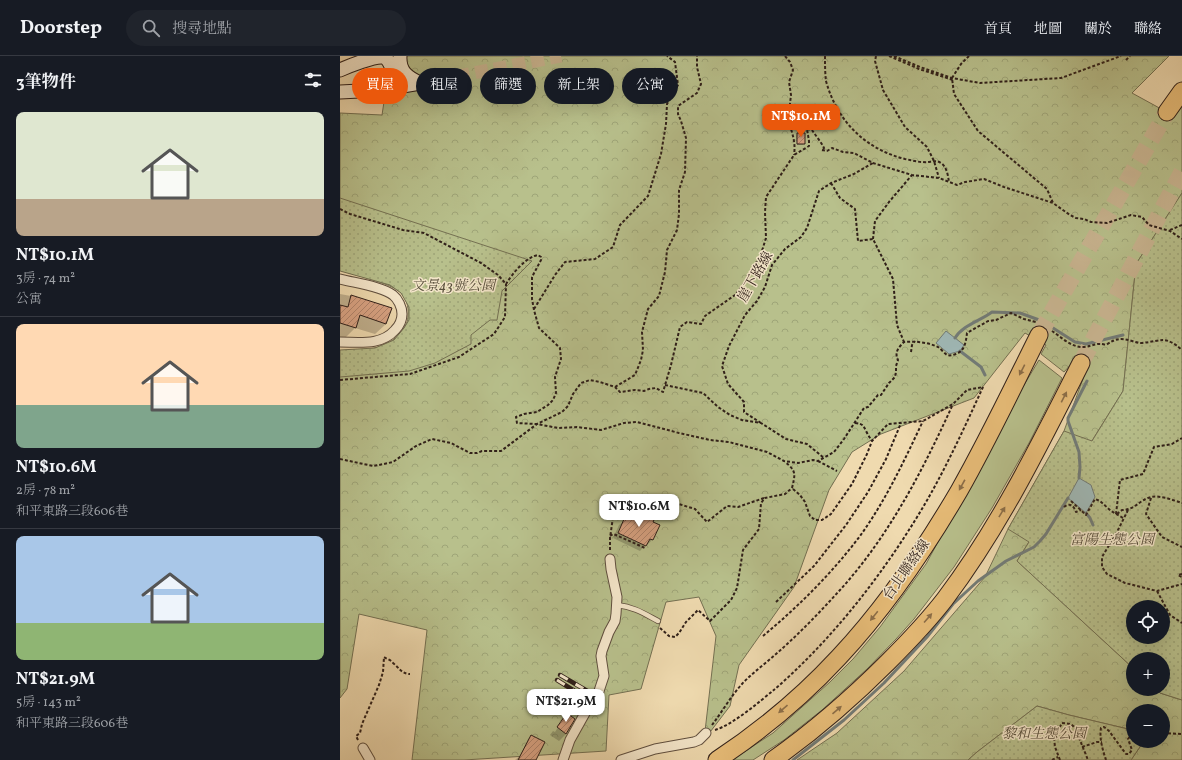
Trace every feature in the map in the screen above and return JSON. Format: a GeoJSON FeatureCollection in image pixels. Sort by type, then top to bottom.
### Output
{"type":"FeatureCollection","features":[{"type":"Feature","properties":{"kind":"highway"},"geometry":{"type":"LineString","coordinates":[[1168,112],[1182,91]]}},
{"type":"Feature","properties":{"kind":"highway","name":"台北聯絡線"},"geometry":{"type":"LineString","coordinates":[[717,760],[739,746],[810,686],[840,657],[875,614],[906,572],[959,490],[981,450],[1042,329]]}},
{"type":"Feature","properties":{"kind":"highway"},"geometry":{"type":"LineString","coordinates":[[773,760],[798,743],[836,712],[908,642],[944,599],[1003,511],[1027,470],[1081,363]]}},
{"type":"Feature","properties":{"kind":"main road"},"geometry":{"type":"LineString","coordinates":[[340,62],[357,56]]}},
{"type":"Feature","properties":{"kind":"main road"},"geometry":{"type":"LineString","coordinates":[[400,56],[401,67],[409,78],[416,81]]}},
{"type":"Feature","properties":{"kind":"main road"},"geometry":{"type":"LineString","coordinates":[[340,70],[371,59],[382,57],[388,60],[391,68]]}},
{"type":"Feature","properties":{"kind":"main road"},"geometry":{"type":"LineString","coordinates":[[340,92],[352,91]]}},
{"type":"Feature","properties":{"kind":"street"},"geometry":{"type":"LineString","coordinates":[[340,279],[386,290],[400,303],[402,312],[401,320],[397,328],[391,335],[383,340],[375,342],[340,342]]}},
{"type":"Feature","properties":{"kind":"street"},"geometry":{"type":"LineString","coordinates":[[563,760],[570,740],[599,691],[604,676],[601,656],[614,621],[617,605],[617,597],[610,559]]}},
{"type":"Feature","properties":{"kind":"street"},"geometry":{"type":"LineString","coordinates":[[621,760],[656,749],[694,742],[699,740],[706,733]]}},
{"type":"Feature","properties":{"kind":"street"},"geometry":{"type":"LineString","coordinates":[[363,748],[370,760]]}},
{"type":"Feature","properties":{"kind":"lane"},"geometry":{"type":"LineString","coordinates":[[617,605],[628,606],[638,610],[658,622]]}},
{"type":"Feature","properties":{"kind":"path"},"geometry":{"type":"LineString","coordinates":[[534,310],[555,275],[565,262],[595,259],[613,247],[620,225],[648,196],[661,154],[666,124],[667,104],[678,85],[675,62],[667,56]]}},
{"type":"Feature","properties":{"kind":"path"},"geometry":{"type":"LineString","coordinates":[[615,386],[635,375],[641,360],[643,350],[642,332],[648,309],[659,296],[665,272],[668,250],[677,230],[679,190],[685,172],[686,138],[678,114],[678,106],[697,93],[701,84],[697,67],[697,56]]}},
{"type":"Feature","properties":{"kind":"path"},"geometry":{"type":"LineString","coordinates":[[784,56],[790,62],[793,70],[789,82],[791,95],[788,120],[794,134],[794,155]]}},
{"type":"Feature","properties":{"kind":"path"},"geometry":{"type":"LineString","coordinates":[[825,56],[826,80],[833,99],[846,123],[868,143],[895,156],[926,163],[934,160],[942,163],[948,172],[949,182]]}},
{"type":"Feature","properties":{"kind":"path"},"geometry":{"type":"LineString","coordinates":[[876,56],[875,61],[883,90],[905,128],[927,147],[934,160],[939,178]]}},
{"type":"Feature","properties":{"kind":"path"},"geometry":{"type":"LineString","coordinates":[[889,56],[918,69],[952,79],[980,83],[1061,78],[1121,56]]}},
{"type":"Feature","properties":{"kind":"path"},"geometry":{"type":"LineString","coordinates":[[894,56],[952,79]]}},
{"type":"Feature","properties":{"kind":"path"},"geometry":{"type":"LineString","coordinates":[[969,56],[961,64],[952,79],[954,94],[978,131],[1047,189],[1053,203]]}},
{"type":"Feature","properties":{"kind":"path"},"geometry":{"type":"LineString","coordinates":[[1126,60],[1130,56]]}},
{"type":"Feature","properties":{"kind":"path"},"geometry":{"type":"LineString","coordinates":[[788,120],[800,123],[807,129],[812,130],[816,138],[823,146],[821,151],[826,151],[832,148],[843,152],[854,153],[873,163],[912,175],[939,178],[957,185],[984,179],[1053,203],[1070,215],[1091,222],[1107,223],[1131,215],[1142,217],[1149,225],[1170,231],[1182,239]]}},
{"type":"Feature","properties":{"kind":"path"},"geometry":{"type":"LineString","coordinates":[[781,127],[791,127]]}},
{"type":"Feature","properties":{"kind":"path"},"geometry":{"type":"LineString","coordinates":[[340,459],[373,466],[393,462],[416,446],[432,439],[451,443],[470,453],[482,451],[501,451],[537,424],[562,412],[568,406],[573,394],[581,383],[590,380],[615,386],[620,392],[635,390],[644,391],[656,388],[663,392],[680,327],[687,322],[701,324],[705,316],[735,295],[747,279],[761,254],[766,238],[766,197],[794,155],[809,146],[807,129]]}},
{"type":"Feature","properties":{"kind":"path","name":"崖下路線"},"geometry":{"type":"LineString","coordinates":[[762,423],[744,412],[744,402],[728,384],[722,366],[729,346],[745,315],[757,301],[765,288],[772,265],[785,249],[801,237],[807,228],[819,191],[831,183],[854,174],[873,163]]}},
{"type":"Feature","properties":{"kind":"path"},"geometry":{"type":"LineString","coordinates":[[904,342],[897,325],[893,279],[873,238],[875,221],[912,175]]}},
{"type":"Feature","properties":{"kind":"path"},"geometry":{"type":"LineString","coordinates":[[831,183],[840,198],[854,209],[858,241],[873,238]]}},
{"type":"Feature","properties":{"kind":"path"},"geometry":{"type":"LineString","coordinates":[[340,209],[350,214],[403,230],[424,233],[481,263],[498,275],[506,284]]}},
{"type":"Feature","properties":{"kind":"path"},"geometry":{"type":"LineString","coordinates":[[1170,231],[1182,225]]}},
{"type":"Feature","properties":{"kind":"path"},"geometry":{"type":"LineString","coordinates":[[340,380],[410,374],[458,358],[494,334],[504,318],[506,284],[515,272],[530,258],[538,255],[541,257],[541,260],[532,277],[532,299],[534,310],[539,328],[560,348],[561,360],[555,377],[556,393],[553,400],[537,412],[516,417],[517,423],[537,424],[558,428],[577,427],[601,430],[624,423],[637,422],[679,434],[729,442],[767,452],[792,467],[795,474],[792,488],[785,494],[766,498],[738,507],[727,506],[707,522],[695,509],[669,501],[637,497],[614,510],[610,538],[610,559]]}},
{"type":"Feature","properties":{"kind":"path"},"geometry":{"type":"LineString","coordinates":[[818,461],[834,452],[864,408],[868,407],[878,395],[882,395],[889,383],[895,377],[898,360],[896,356],[897,350],[904,342],[916,341],[938,347],[952,356],[961,352],[966,342],[967,333],[988,321],[996,320],[1011,313],[1073,345],[1083,347],[1101,343],[1106,345],[1113,340],[1123,339],[1140,343],[1163,340],[1173,343],[1182,350]]}},
{"type":"Feature","properties":{"kind":"path"},"geometry":{"type":"LineString","coordinates":[[911,352],[912,345],[916,341]]}},
{"type":"Feature","properties":{"kind":"path"},"geometry":{"type":"LineString","coordinates":[[665,385],[703,393],[718,407],[730,415],[742,420],[762,423],[786,439],[807,444],[825,458]]}},
{"type":"Feature","properties":{"kind":"path"},"geometry":{"type":"LineString","coordinates":[[723,727],[759,702],[794,672],[823,642],[858,601],[888,561],[914,522],[938,479],[983,387],[967,390],[953,404],[923,421],[888,424],[872,441],[852,484],[831,514],[822,520],[815,520],[810,516],[805,502],[792,488]]}},
{"type":"Feature","properties":{"kind":"path"},"geometry":{"type":"LineString","coordinates":[[706,733],[742,683],[776,655],[805,627],[841,589],[873,550],[898,512],[918,476],[953,404]]}},
{"type":"Feature","properties":{"kind":"path"},"geometry":{"type":"LineString","coordinates":[[763,636],[790,613],[827,576],[860,536],[882,502],[903,464],[923,421]]}},
{"type":"Feature","properties":{"kind":"path"},"geometry":{"type":"LineString","coordinates":[[855,423],[862,424],[864,426],[872,441]]}},
{"type":"Feature","properties":{"kind":"path"},"geometry":{"type":"LineString","coordinates":[[776,602],[814,566],[846,525],[868,492],[886,459],[901,423]]}},
{"type":"Feature","properties":{"kind":"path"},"geometry":{"type":"LineString","coordinates":[[1116,514],[1120,480],[1143,474],[1154,447],[1172,444],[1182,438]]}},
{"type":"Feature","properties":{"kind":"path"},"geometry":{"type":"LineString","coordinates":[[784,461],[798,462],[814,460],[837,471]]}},
{"type":"Feature","properties":{"kind":"path"},"geometry":{"type":"LineString","coordinates":[[1116,514],[1122,510],[1128,510],[1151,497],[1167,498],[1182,503]]}},
{"type":"Feature","properties":{"kind":"path"},"geometry":{"type":"LineString","coordinates":[[1151,497],[1146,514],[1162,537],[1182,547]]}},
{"type":"Feature","properties":{"kind":"path"},"geometry":{"type":"LineString","coordinates":[[658,622],[656,624],[669,636],[675,637],[680,633],[686,622],[698,610],[710,621],[731,600],[737,588],[743,550],[759,529],[761,503],[766,498]]}},
{"type":"Feature","properties":{"kind":"path"},"geometry":{"type":"LineString","coordinates":[[1071,501],[1086,515],[1095,499],[1124,518]]}},
{"type":"Feature","properties":{"kind":"path"},"geometry":{"type":"LineString","coordinates":[[1064,507],[1068,504],[1073,506],[1076,512],[1081,510]]}},
{"type":"Feature","properties":{"kind":"path"},"geometry":{"type":"LineString","coordinates":[[1128,510],[1102,557],[1102,567],[1107,574],[1139,588],[1157,591],[1182,584]]}},
{"type":"Feature","properties":{"kind":"path"},"geometry":{"type":"LineString","coordinates":[[610,538],[613,534],[616,534],[645,548]]}},
{"type":"Feature","properties":{"kind":"path"},"geometry":{"type":"LineString","coordinates":[[1157,591],[1170,615],[1182,623]]}},
{"type":"Feature","properties":{"kind":"path"},"geometry":{"type":"LineString","coordinates":[[363,748],[356,736],[360,733],[362,724],[379,685],[383,672],[384,657],[393,662],[400,671],[410,674]]}},
{"type":"Feature","properties":{"kind":"path"},"geometry":{"type":"LineString","coordinates":[[1060,760],[1054,738],[1062,723],[1071,724],[1075,728],[1088,760]]}},
{"type":"Feature","properties":{"kind":"path"},"geometry":{"type":"LineString","coordinates":[[1106,760],[1100,731],[1101,728],[1104,727],[1109,731],[1126,754],[1129,754],[1132,750],[1131,748]]}},
{"type":"Feature","properties":{"kind":"path"},"geometry":{"type":"LineString","coordinates":[[1170,733],[1182,734]]}},
{"type":"Feature","properties":{"kind":"path"},"geometry":{"type":"LineString","coordinates":[[1082,748],[1097,742],[1102,742]]}},
{"type":"Feature","properties":{"kind":"path"},"geometry":{"type":"LineString","coordinates":[[1053,760],[1059,757]]}},
{"type":"Feature","properties":{"kind":"green space"},"geometry":{"type":"Polygon","coordinates":[[[391,56],[1169,56],[1132,93],[1174,116],[1182,105],[1182,193],[1136,264],[1123,391],[1017,561],[1126,662],[1126,696],[1169,696],[1182,700],[1182,760],[1131,760],[1139,748],[1170,748],[1170,704],[1126,704],[1126,729],[1037,706],[968,760],[797,760],[837,733],[904,671],[985,577],[1008,529],[1064,431],[1088,365],[1074,361],[1064,372],[1041,354],[1046,345],[1025,333],[974,398],[881,434],[852,452],[829,490],[794,587],[739,665],[730,706],[704,740],[716,636],[699,597],[666,602],[641,689],[609,695],[606,751],[464,760],[412,760],[427,630],[359,614],[347,689],[340,698],[340,351],[374,348],[389,343],[405,327],[408,312],[407,302],[404,297],[400,292],[389,285],[340,270],[340,113],[382,115],[384,104],[408,104],[408,68],[389,68],[391,56]]]}},
{"type":"Feature","properties":{"kind":"green space","name":"富陽生態公園"},"geometry":{"type":"Polygon","coordinates":[[[1182,193],[1182,700],[1169,696],[1170,652],[1126,652],[1126,662],[1017,561],[1029,542],[1008,529],[1064,431],[1092,441],[1123,391],[1136,264],[1182,193]]]}},
{"type":"Feature","properties":{"kind":"green space","name":"文景43號公園"},"geometry":{"type":"Polygon","coordinates":[[[340,198],[532,261],[502,291],[497,320],[490,320],[471,335],[471,344],[435,363],[409,371],[340,377],[340,350],[375,348],[394,340],[409,320],[409,307],[401,293],[390,285],[340,271],[340,198]]]}},
{"type":"Feature","properties":{"kind":"green space"},"geometry":{"type":"Polygon","coordinates":[[[1039,360],[1062,378],[1029,443],[992,508],[954,567],[914,619],[896,639],[867,669],[822,710],[784,740],[753,760],[732,760],[773,733],[830,682],[853,659],[880,627],[926,564],[1018,395],[1039,360]]]}},
{"type":"Feature","properties":{"kind":"green space","name":"黎和生態公園"},"geometry":{"type":"Polygon","coordinates":[[[1037,706],[1126,729],[1126,748],[1139,748],[1131,760],[968,760],[1037,706]]]}},
{"type":"Feature","properties":{"kind":"water"},"geometry":{"type":"Polygon","coordinates":[[[946,331],[964,345],[960,351],[949,354],[936,343],[946,331]]]}},
{"type":"Feature","properties":{"kind":"water"},"geometry":{"type":"Polygon","coordinates":[[[1079,478],[1091,485],[1095,497],[1086,513],[1068,498],[1079,478]]]}},
{"type":"Feature","properties":{"kind":"building"},"geometry":{"type":"Polygon","coordinates":[[[797,133],[805,133],[805,144],[797,144],[797,133]]]}},
{"type":"Feature","properties":{"kind":"building"},"geometry":{"type":"Polygon","coordinates":[[[351,295],[392,308],[386,324],[360,315],[356,328],[340,323],[340,305],[348,307],[351,295]]]}},
{"type":"Feature","properties":{"kind":"building"},"geometry":{"type":"Polygon","coordinates":[[[631,509],[654,520],[653,522],[660,525],[653,540],[650,539],[646,546],[618,533],[624,519],[626,520],[631,509]]]}},
{"type":"Feature","properties":{"kind":"building"},"geometry":{"type":"Polygon","coordinates":[[[567,713],[575,719],[566,734],[557,727],[567,713]]]}},
{"type":"Feature","properties":{"kind":"building"},"geometry":{"type":"Polygon","coordinates":[[[531,735],[545,742],[536,760],[518,760],[531,735]]]}},
{"type":"Feature","properties":{"kind":"waterway"},"geometry":{"type":"LineString","coordinates":[[955,338],[967,326],[992,312],[1020,313],[1042,321],[1075,342],[1086,344],[1123,335]]}},
{"type":"Feature","properties":{"kind":"waterway"},"geometry":{"type":"LineString","coordinates":[[960,351],[981,367],[985,375]]}},
{"type":"Feature","properties":{"kind":"waterway"},"geometry":{"type":"LineString","coordinates":[[1079,478],[1079,452],[1068,418],[1087,381]]}},
{"type":"Feature","properties":{"kind":"waterway"},"geometry":{"type":"LineString","coordinates":[[793,760],[844,720],[884,683],[927,637],[953,604],[978,581],[1006,561],[1034,547],[1046,534],[1068,498]]}},
{"type":"Feature","properties":{"kind":"waterway"},"geometry":{"type":"LineString","coordinates":[[1086,513],[1093,525]]}},
{"type":"Feature","properties":{"kind":"tunnel"},"geometry":{"type":"LineString","coordinates":[[472,73],[561,56]]}},
{"type":"Feature","properties":{"kind":"tunnel"},"geometry":{"type":"LineString","coordinates":[[1039,335],[1167,112]]}},
{"type":"Feature","properties":{"kind":"tunnel"},"geometry":{"type":"LineString","coordinates":[[1081,363],[1182,172]]}},
{"type":"Feature","properties":{"kind":"railway"},"geometry":{"type":"LineString","coordinates":[[560,675],[601,699]]}},
{"type":"Feature","properties":{"kind":"railway"},"geometry":{"type":"LineString","coordinates":[[557,680],[597,705]]}}]}
